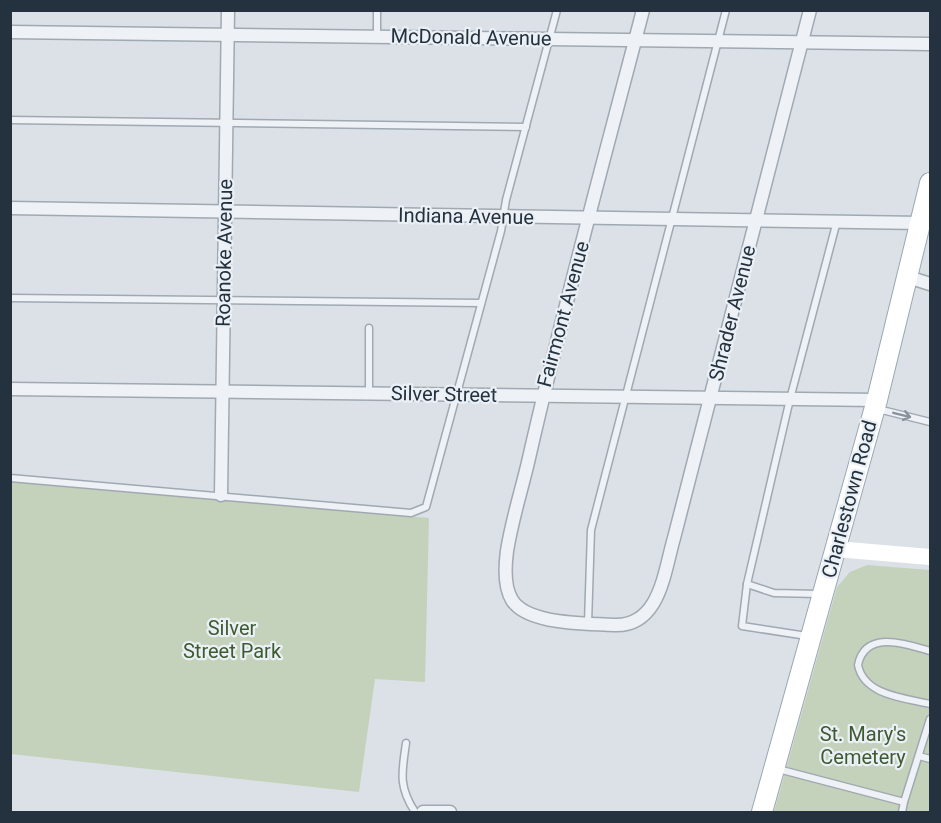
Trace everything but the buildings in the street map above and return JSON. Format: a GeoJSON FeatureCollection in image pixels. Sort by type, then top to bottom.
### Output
{"type":"FeatureCollection","features":[{"type":"Feature","properties":{"kind":"main road","name":"Charlestown Road"},"geometry":{"type":"LineString","coordinates":[[762,813],[875,404],[930,183]]}},
{"type":"Feature","properties":{"kind":"main road"},"geometry":{"type":"LineString","coordinates":[[836,549],[930,557]]}},
{"type":"Feature","properties":{"kind":"street","name":"Roanoke Avenue"},"geometry":{"type":"LineString","coordinates":[[221,495],[228,10]]}},
{"type":"Feature","properties":{"kind":"street","name":"Fairmont Avenue"},"geometry":{"type":"LineString","coordinates":[[588,623],[545,619],[526,613],[510,597],[506,562],[512,522],[542,395],[643,10]]}},
{"type":"Feature","properties":{"kind":"street","name":"Shrader Avenue"},"geometry":{"type":"LineString","coordinates":[[588,623],[626,625],[648,613],[665,572],[810,10]]}},
{"type":"Feature","properties":{"kind":"street","name":"McDonald Avenue"},"geometry":{"type":"LineString","coordinates":[[10,32],[930,44]]}},
{"type":"Feature","properties":{"kind":"street","name":"Indiana Avenue"},"geometry":{"type":"LineString","coordinates":[[10,208],[921,223]]}},
{"type":"Feature","properties":{"kind":"street"},"geometry":{"type":"LineString","coordinates":[[908,277],[930,284]]}},
{"type":"Feature","properties":{"kind":"street","name":"Silver Street"},"geometry":{"type":"LineString","coordinates":[[10,389],[790,399],[875,404]]}},
{"type":"Feature","properties":{"kind":"street"},"geometry":{"type":"LineString","coordinates":[[423,813],[450,813]]}},
{"type":"Feature","properties":{"kind":"lane"},"geometry":{"type":"LineString","coordinates":[[377,10],[377,36]]}},
{"type":"Feature","properties":{"kind":"lane"},"geometry":{"type":"LineString","coordinates":[[10,478],[411,513],[420,511],[429,501],[557,10]]}},
{"type":"Feature","properties":{"kind":"lane"},"geometry":{"type":"LineString","coordinates":[[588,623],[591,530],[726,10]]}},
{"type":"Feature","properties":{"kind":"lane"},"geometry":{"type":"LineString","coordinates":[[10,120],[526,127]]}},
{"type":"Feature","properties":{"kind":"lane"},"geometry":{"type":"LineString","coordinates":[[810,636],[742,626],[747,584],[790,399],[837,221]]}},
{"type":"Feature","properties":{"kind":"lane"},"geometry":{"type":"LineString","coordinates":[[10,298],[481,303]]}},
{"type":"Feature","properties":{"kind":"lane"},"geometry":{"type":"LineString","coordinates":[[369,328],[369,394]]}},
{"type":"Feature","properties":{"kind":"lane"},"geometry":{"type":"LineString","coordinates":[[875,404],[930,422]]}},
{"type":"Feature","properties":{"kind":"lane"},"geometry":{"type":"LineString","coordinates":[[747,584],[774,593],[823,594]]}},
{"type":"Feature","properties":{"kind":"lane"},"geometry":{"type":"LineString","coordinates":[[930,651],[897,641],[883,641],[865,650],[858,665],[862,677],[870,686],[930,704]]}},
{"type":"Feature","properties":{"kind":"lane"},"geometry":{"type":"LineString","coordinates":[[902,813],[930,719]]}},
{"type":"Feature","properties":{"kind":"lane"},"geometry":{"type":"LineString","coordinates":[[406,743],[403,794],[415,813]]}},
{"type":"Feature","properties":{"kind":"lane"},"geometry":{"type":"LineString","coordinates":[[919,756],[930,759]]}},
{"type":"Feature","properties":{"kind":"lane"},"geometry":{"type":"LineString","coordinates":[[775,768],[904,802]]}},
{"type":"Feature","properties":{"kind":"green space","name":"Silver Street Park"},"geometry":{"type":"Polygon","coordinates":[[[10,481],[429,518],[425,682],[375,679],[359,792],[11,754],[10,481]]]}},
{"type":"Feature","properties":{"kind":"green space","name":"St. Mary's Cemetery"},"geometry":{"type":"Polygon","coordinates":[[[867,565],[930,570],[930,812],[774,812],[837,587],[850,572],[867,565]]]}}]}
